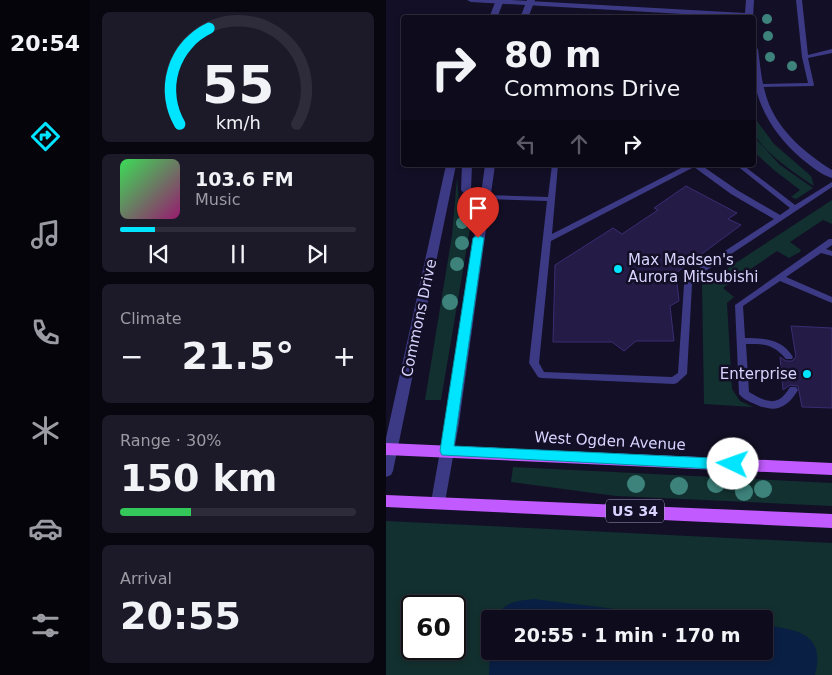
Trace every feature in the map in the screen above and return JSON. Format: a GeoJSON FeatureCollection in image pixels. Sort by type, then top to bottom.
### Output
{"type":"FeatureCollection","features":[{"type":"Feature","properties":{"kind":"main road","name":"West Ogden Avenue"},"geometry":{"type":"LineString","coordinates":[[389,449],[832,469]]}},
{"type":"Feature","properties":{"kind":"main road","name":"US 34"},"geometry":{"type":"LineString","coordinates":[[386,501],[832,521]]}},
{"type":"Feature","properties":{"kind":"street"},"geometry":{"type":"LineString","coordinates":[[472,0],[530,2],[720,15]]}},
{"type":"Feature","properties":{"kind":"street"},"geometry":{"type":"LineString","coordinates":[[749,15],[750,0]]}},
{"type":"Feature","properties":{"kind":"street"},"geometry":{"type":"LineString","coordinates":[[494,15],[500,1]]}},
{"type":"Feature","properties":{"kind":"street"},"geometry":{"type":"LineString","coordinates":[[525,15],[530,2]]}},
{"type":"Feature","properties":{"kind":"street"},"geometry":{"type":"LineString","coordinates":[[757,84],[765,106],[783,136],[832,175]]}},
{"type":"Feature","properties":{"kind":"street","name":"Commons Drive"},"geometry":{"type":"LineString","coordinates":[[386,471],[389,449],[451,167]]}},
{"type":"Feature","properties":{"kind":"street"},"geometry":{"type":"LineString","coordinates":[[467,167],[466,190],[472,196],[485,197]]}},
{"type":"Feature","properties":{"kind":"street"},"geometry":{"type":"LineString","coordinates":[[438,502],[490,167]]}},
{"type":"Feature","properties":{"kind":"lane"},"geometry":{"type":"LineString","coordinates":[[757,84],[811,85],[805,57],[799,0]]}},
{"type":"Feature","properties":{"kind":"lane"},"geometry":{"type":"LineString","coordinates":[[805,57],[832,50]]}},
{"type":"Feature","properties":{"kind":"lane"},"geometry":{"type":"LineString","coordinates":[[554,167],[534,363],[541,375],[674,381],[682,374],[688,285],[691,277],[832,184]]}},
{"type":"Feature","properties":{"kind":"lane"},"geometry":{"type":"LineString","coordinates":[[548,239],[688,167]]}},
{"type":"Feature","properties":{"kind":"lane"},"geometry":{"type":"LineString","coordinates":[[699,167],[734,192],[779,218]]}},
{"type":"Feature","properties":{"kind":"lane"},"geometry":{"type":"LineString","coordinates":[[742,167],[794,208]]}},
{"type":"Feature","properties":{"kind":"lane"},"geometry":{"type":"LineString","coordinates":[[485,197],[552,199]]}},
{"type":"Feature","properties":{"kind":"lane"},"geometry":{"type":"LineString","coordinates":[[793,390],[788,399],[782,404],[770,406],[744,394],[739,305],[832,241]]}},
{"type":"Feature","properties":{"kind":"lane"},"geometry":{"type":"LineString","coordinates":[[819,249],[832,254]]}},
{"type":"Feature","properties":{"kind":"lane"},"geometry":{"type":"LineString","coordinates":[[779,277],[832,300]]}},
{"type":"Feature","properties":{"kind":"lane"},"geometry":{"type":"LineString","coordinates":[[741,341],[774,342],[789,357]]}},
{"type":"Feature","properties":{"kind":"green space"},"geometry":{"type":"Polygon","coordinates":[[[756,120],[774,144],[811,176],[814,186],[781,162],[756,136],[756,120]]]}},
{"type":"Feature","properties":{"kind":"green space"},"geometry":{"type":"Polygon","coordinates":[[[756,139],[780,165],[813,188],[796,199],[791,197],[800,190],[756,154],[756,139]]]}},
{"type":"Feature","properties":{"kind":"green space"},"geometry":{"type":"Polygon","coordinates":[[[457,178],[459,201],[473,211],[441,400],[425,400],[452,235],[457,178]]]}},
{"type":"Feature","properties":{"kind":"green space"},"geometry":{"type":"Polygon","coordinates":[[[832,200],[832,224],[823,220],[790,242],[801,250],[800,252],[789,258],[777,251],[723,288],[734,297],[727,303],[732,389],[740,401],[753,407],[704,404],[702,285],[832,200]]]}},
{"type":"Feature","properties":{"kind":"green space"},"geometry":{"type":"Polygon","coordinates":[[[513,467],[832,483],[832,506],[616,496],[511,482],[513,467]]]}},
{"type":"Feature","properties":{"kind":"green space"},"geometry":{"type":"Polygon","coordinates":[[[386,521],[832,543],[832,675],[386,675],[386,521]]]}},
{"type":"Feature","properties":{"kind":"water"},"geometry":{"type":"Polygon","coordinates":[[[534,599],[616,610],[502,610],[507,605],[517,601],[534,599]]]}},
{"type":"Feature","properties":{"kind":"water"},"geometry":{"type":"Polygon","coordinates":[[[773,626],[788,629],[806,636],[813,642],[817,661],[815,675],[489,675],[489,660],[773,660],[773,626]]]}},
{"type":"Feature","properties":{"kind":"building","name":"Max Madsen's Aurora Mitsubishi"},"geometry":{"type":"Polygon","coordinates":[[[686,186],[737,213],[728,219],[741,225],[676,273],[679,301],[670,306],[674,341],[636,341],[624,351],[612,342],[553,342],[555,265],[613,228],[622,234],[658,210],[654,208],[686,186]]]}},
{"type":"Feature","properties":{"kind":"building","name":"Enterprise"},"geometry":{"type":"Polygon","coordinates":[[[791,326],[832,328],[832,408],[802,407],[798,386],[790,385],[783,390],[780,357],[786,361],[792,361],[796,357],[791,326]]]}},
{"type":"Feature","properties":{"kind":"place","name":"Max Madsen's Aurora Mitsubishi"},"geometry":{"type":"Point","coordinates":[618,269]}},
{"type":"Feature","properties":{"kind":"place","name":"Enterprise"},"geometry":{"type":"Point","coordinates":[807,374]}},
{"type":"Feature","properties":{"kind":"route"},"geometry":{"type":"LineString","coordinates":[[478,238],[447,451],[733,464]]}}]}
